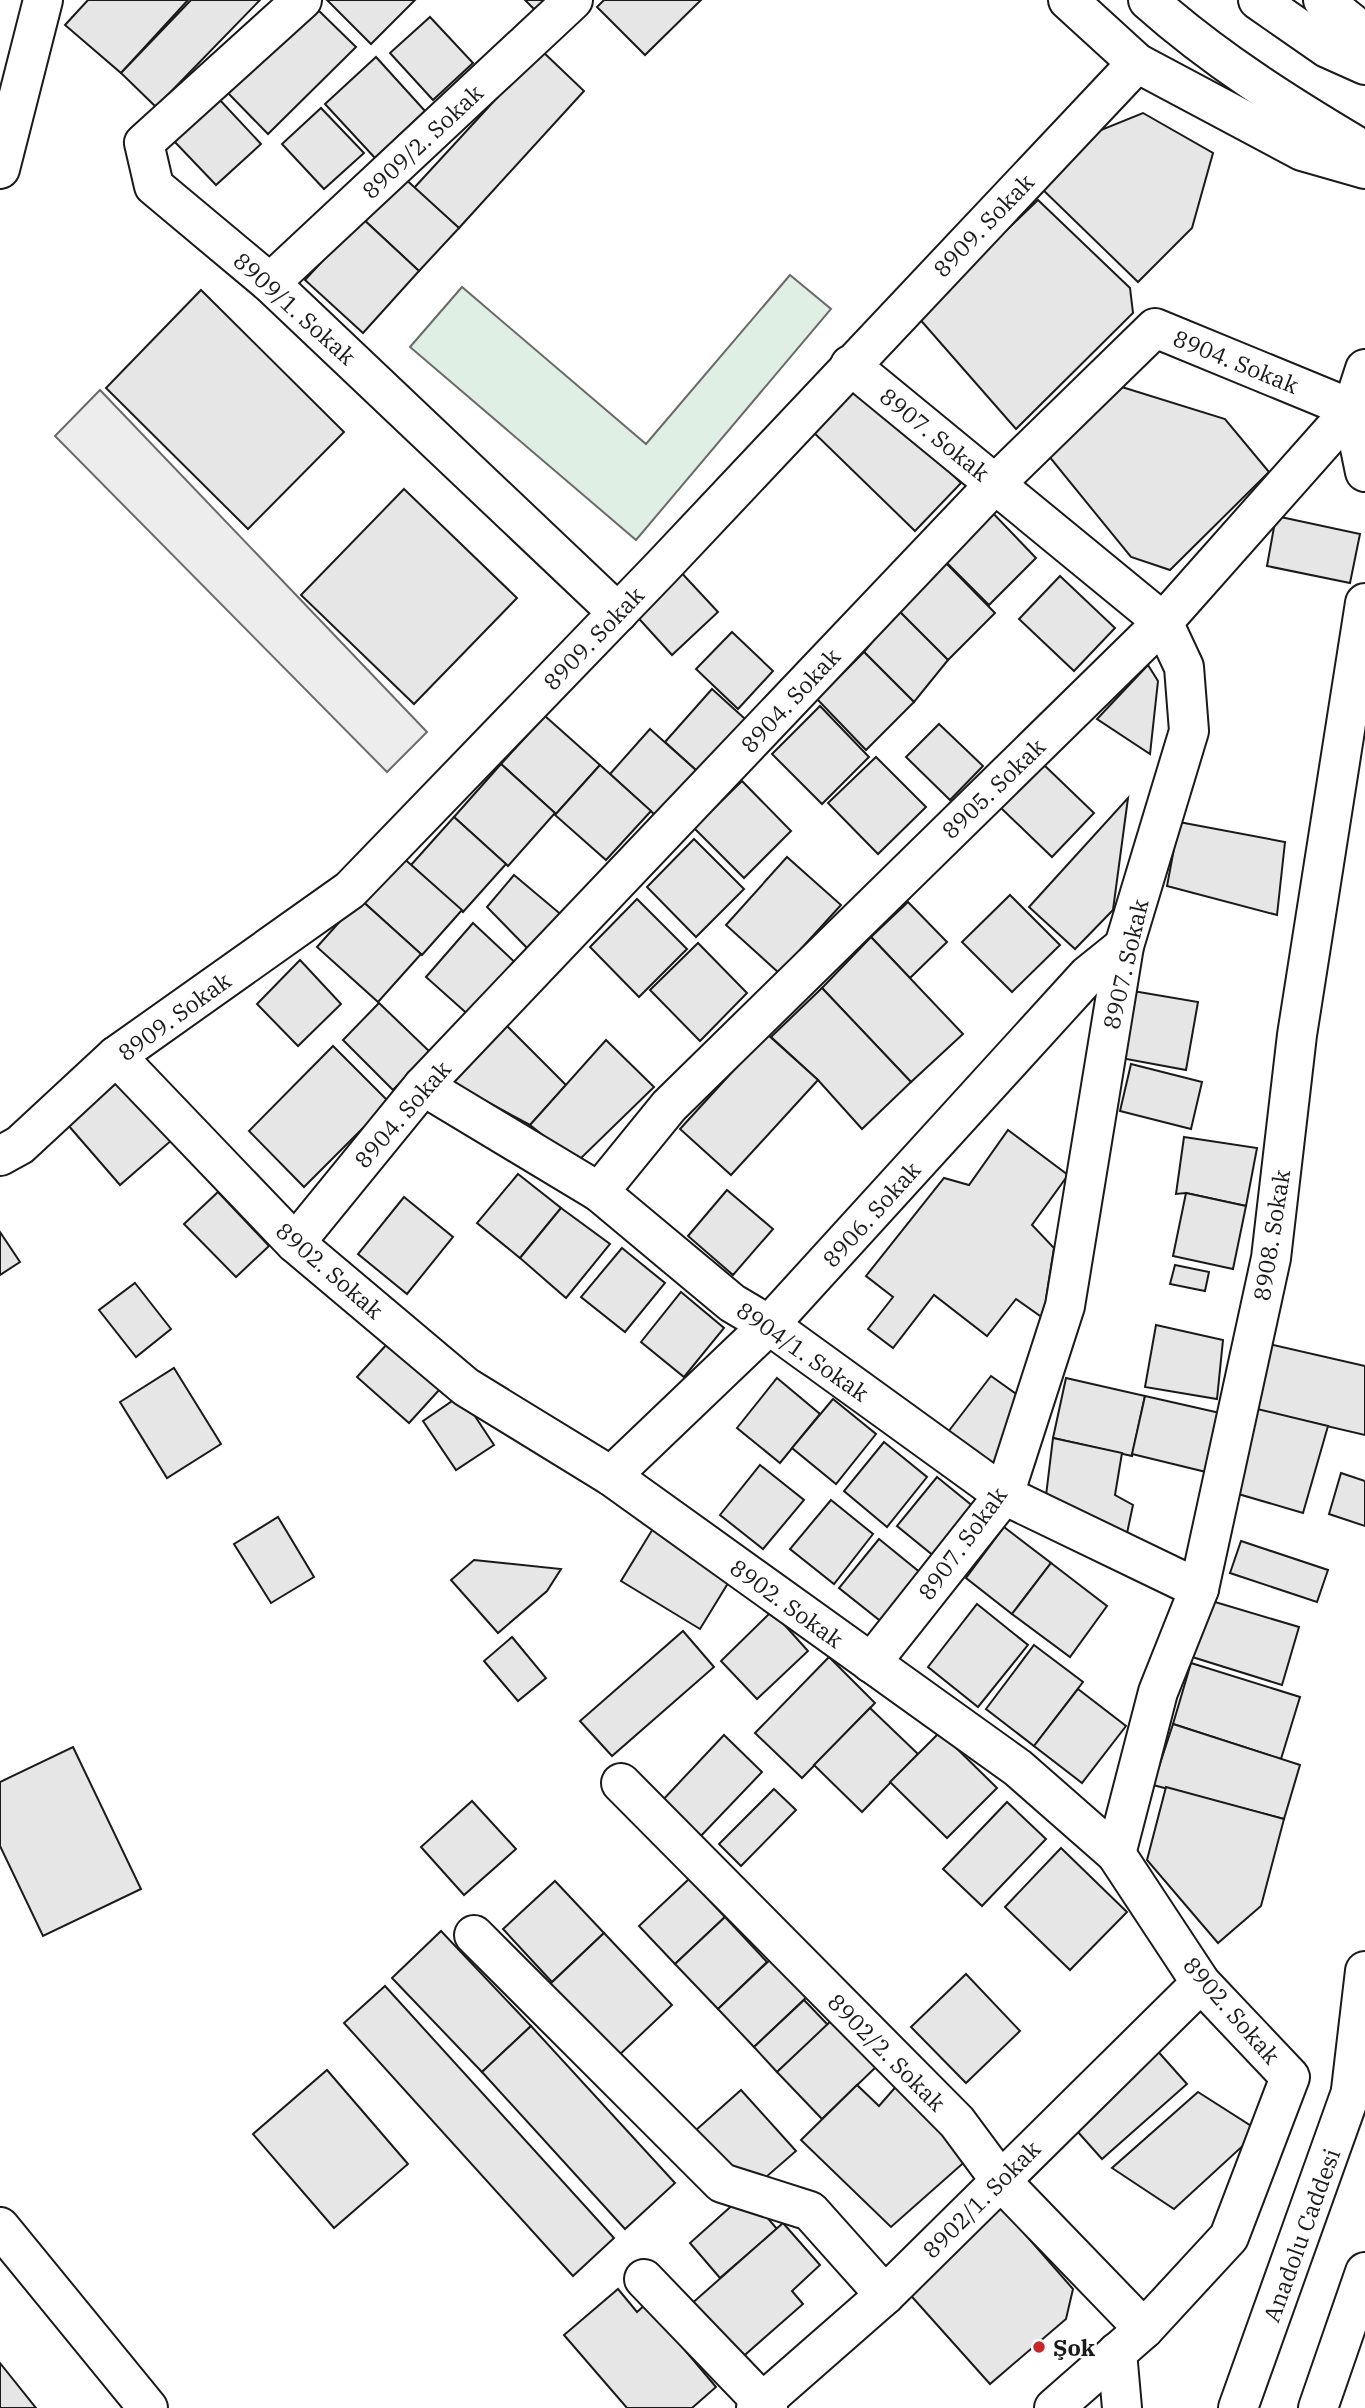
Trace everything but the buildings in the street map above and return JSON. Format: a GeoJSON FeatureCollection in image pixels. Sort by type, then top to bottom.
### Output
{"type":"FeatureCollection","features":[{"type":"Feature","properties":{"kind":"main road"},"geometry":{"type":"LineString","coordinates":[[0,169],[43,0]]}},
{"type":"Feature","properties":{"kind":"main road","name":"8909/1. Sokak"},"geometry":{"type":"LineString","coordinates":[[302,0],[144,143],[153,186],[270,283],[618,612]]}},
{"type":"Feature","properties":{"kind":"main road","name":"8909/2. Sokak"},"geometry":{"type":"LineString","coordinates":[[270,283],[573,0]]}},
{"type":"Feature","properties":{"kind":"main road"},"geometry":{"type":"LineString","coordinates":[[1068,0],[1137,63],[1302,151],[1365,169]]}},
{"type":"Feature","properties":{"kind":"main road"},"geometry":{"type":"LineString","coordinates":[[1148,0],[1178,26],[1282,102],[1365,151]]}},
{"type":"Feature","properties":{"kind":"main road"},"geometry":{"type":"LineString","coordinates":[[1258,0],[1327,48],[1365,65]]}},
{"type":"Feature","properties":{"kind":"main road"},"geometry":{"type":"LineString","coordinates":[[1323,0],[1365,34]]}},
{"type":"Feature","properties":{"kind":"main road","name":"8909. Sokak"},"geometry":{"type":"LineString","coordinates":[[0,1156],[20,1145],[116,1056],[350,890],[618,612],[1137,63]]}},
{"type":"Feature","properties":{"kind":"main road","name":"8904. Sokak"},"geometry":{"type":"LineString","coordinates":[[295,1243],[424,1086],[996,483],[1155,328],[1352,409]]}},
{"type":"Feature","properties":{"kind":"main road","name":"8907. Sokak"},"geometry":{"type":"LineString","coordinates":[[850,365],[1163,622],[1184,667],[1189,731],[1124,946],[1065,1306],[1004,1495],[871,1663]]}},
{"type":"Feature","properties":{"kind":"main road","name":"8905. Sokak"},"geometry":{"type":"LineString","coordinates":[[599,1192],[670,1106],[1163,622],[1352,409],[1365,369]]}},
{"type":"Feature","properties":{"kind":"main road"},"geometry":{"type":"LineString","coordinates":[[1352,409],[1365,472]]}},
{"type":"Feature","properties":{"kind":"main road","name":"8908. Sokak"},"geometry":{"type":"LineString","coordinates":[[1116,1854],[1158,1692],[1199,1589],[1271,1258],[1297,1035],[1365,603]]}},
{"type":"Feature","properties":{"kind":"main road","name":"8906. Sokak"},"geometry":{"type":"LineString","coordinates":[[611,1476],[769,1325],[1088,975],[1124,946]]}},
{"type":"Feature","properties":{"kind":"main road","name":"8902. Sokak"},"geometry":{"type":"LineString","coordinates":[[116,1056],[295,1243],[466,1387],[611,1476],[1017,1768],[1116,1854],[1201,1983],[1290,2077],[1229,2237],[1130,2341]]}},
{"type":"Feature","properties":{"kind":"main road","name":"8904/1. Sokak"},"geometry":{"type":"LineString","coordinates":[[424,1086],[599,1192],[732,1303],[769,1325],[1004,1495],[1199,1589]]}},
{"type":"Feature","properties":{"kind":"main road","name":"8902/2. Sokak"},"geometry":{"type":"LineString","coordinates":[[621,1783],[957,2122],[1000,2180],[1130,2341]]}},
{"type":"Feature","properties":{"kind":"main road"},"geometry":{"type":"LineString","coordinates":[[474,1936],[722,2183],[810,2211],[885,2295]]}},
{"type":"Feature","properties":{"kind":"main road","name":"Anadolu Caddesi"},"geometry":{"type":"LineString","coordinates":[[1238,2408],[1358,2078],[1365,1971]]}},
{"type":"Feature","properties":{"kind":"main road","name":"8902/1. Sokak"},"geometry":{"type":"LineString","coordinates":[[762,2406],[885,2295],[1201,1983]]}},
{"type":"Feature","properties":{"kind":"main road"},"geometry":{"type":"LineString","coordinates":[[0,2227],[148,2408]]}},
{"type":"Feature","properties":{"kind":"main road"},"geometry":{"type":"LineString","coordinates":[[1318,2408],[1365,2272]]}},
{"type":"Feature","properties":{"kind":"main road"},"geometry":{"type":"LineString","coordinates":[[644,2279],[762,2406]]}},
{"type":"Feature","properties":{"kind":"main road"},"geometry":{"type":"LineString","coordinates":[[1329,2408],[1365,2332]]}},
{"type":"Feature","properties":{"kind":"main road"},"geometry":{"type":"LineString","coordinates":[[1054,2408],[1130,2341]]}},
{"type":"Feature","properties":{"kind":"main road"},"geometry":{"type":"LineString","coordinates":[[1122,2408],[1130,2341]]}},
{"type":"Feature","properties":{"kind":"green space"},"geometry":{"type":"Polygon","coordinates":[[[790,275],[831,309],[636,540],[410,347],[462,287],[646,444],[790,275]]]}},
{"type":"Feature","properties":{"kind":"shaded area"},"geometry":{"type":"Polygon","coordinates":[[[100,390],[427,732],[387,772],[55,436],[100,390]]]}},
{"type":"Feature","properties":{"kind":"place","name":"Şok"},"geometry":{"type":"Point","coordinates":[1039,2347]}}]}
